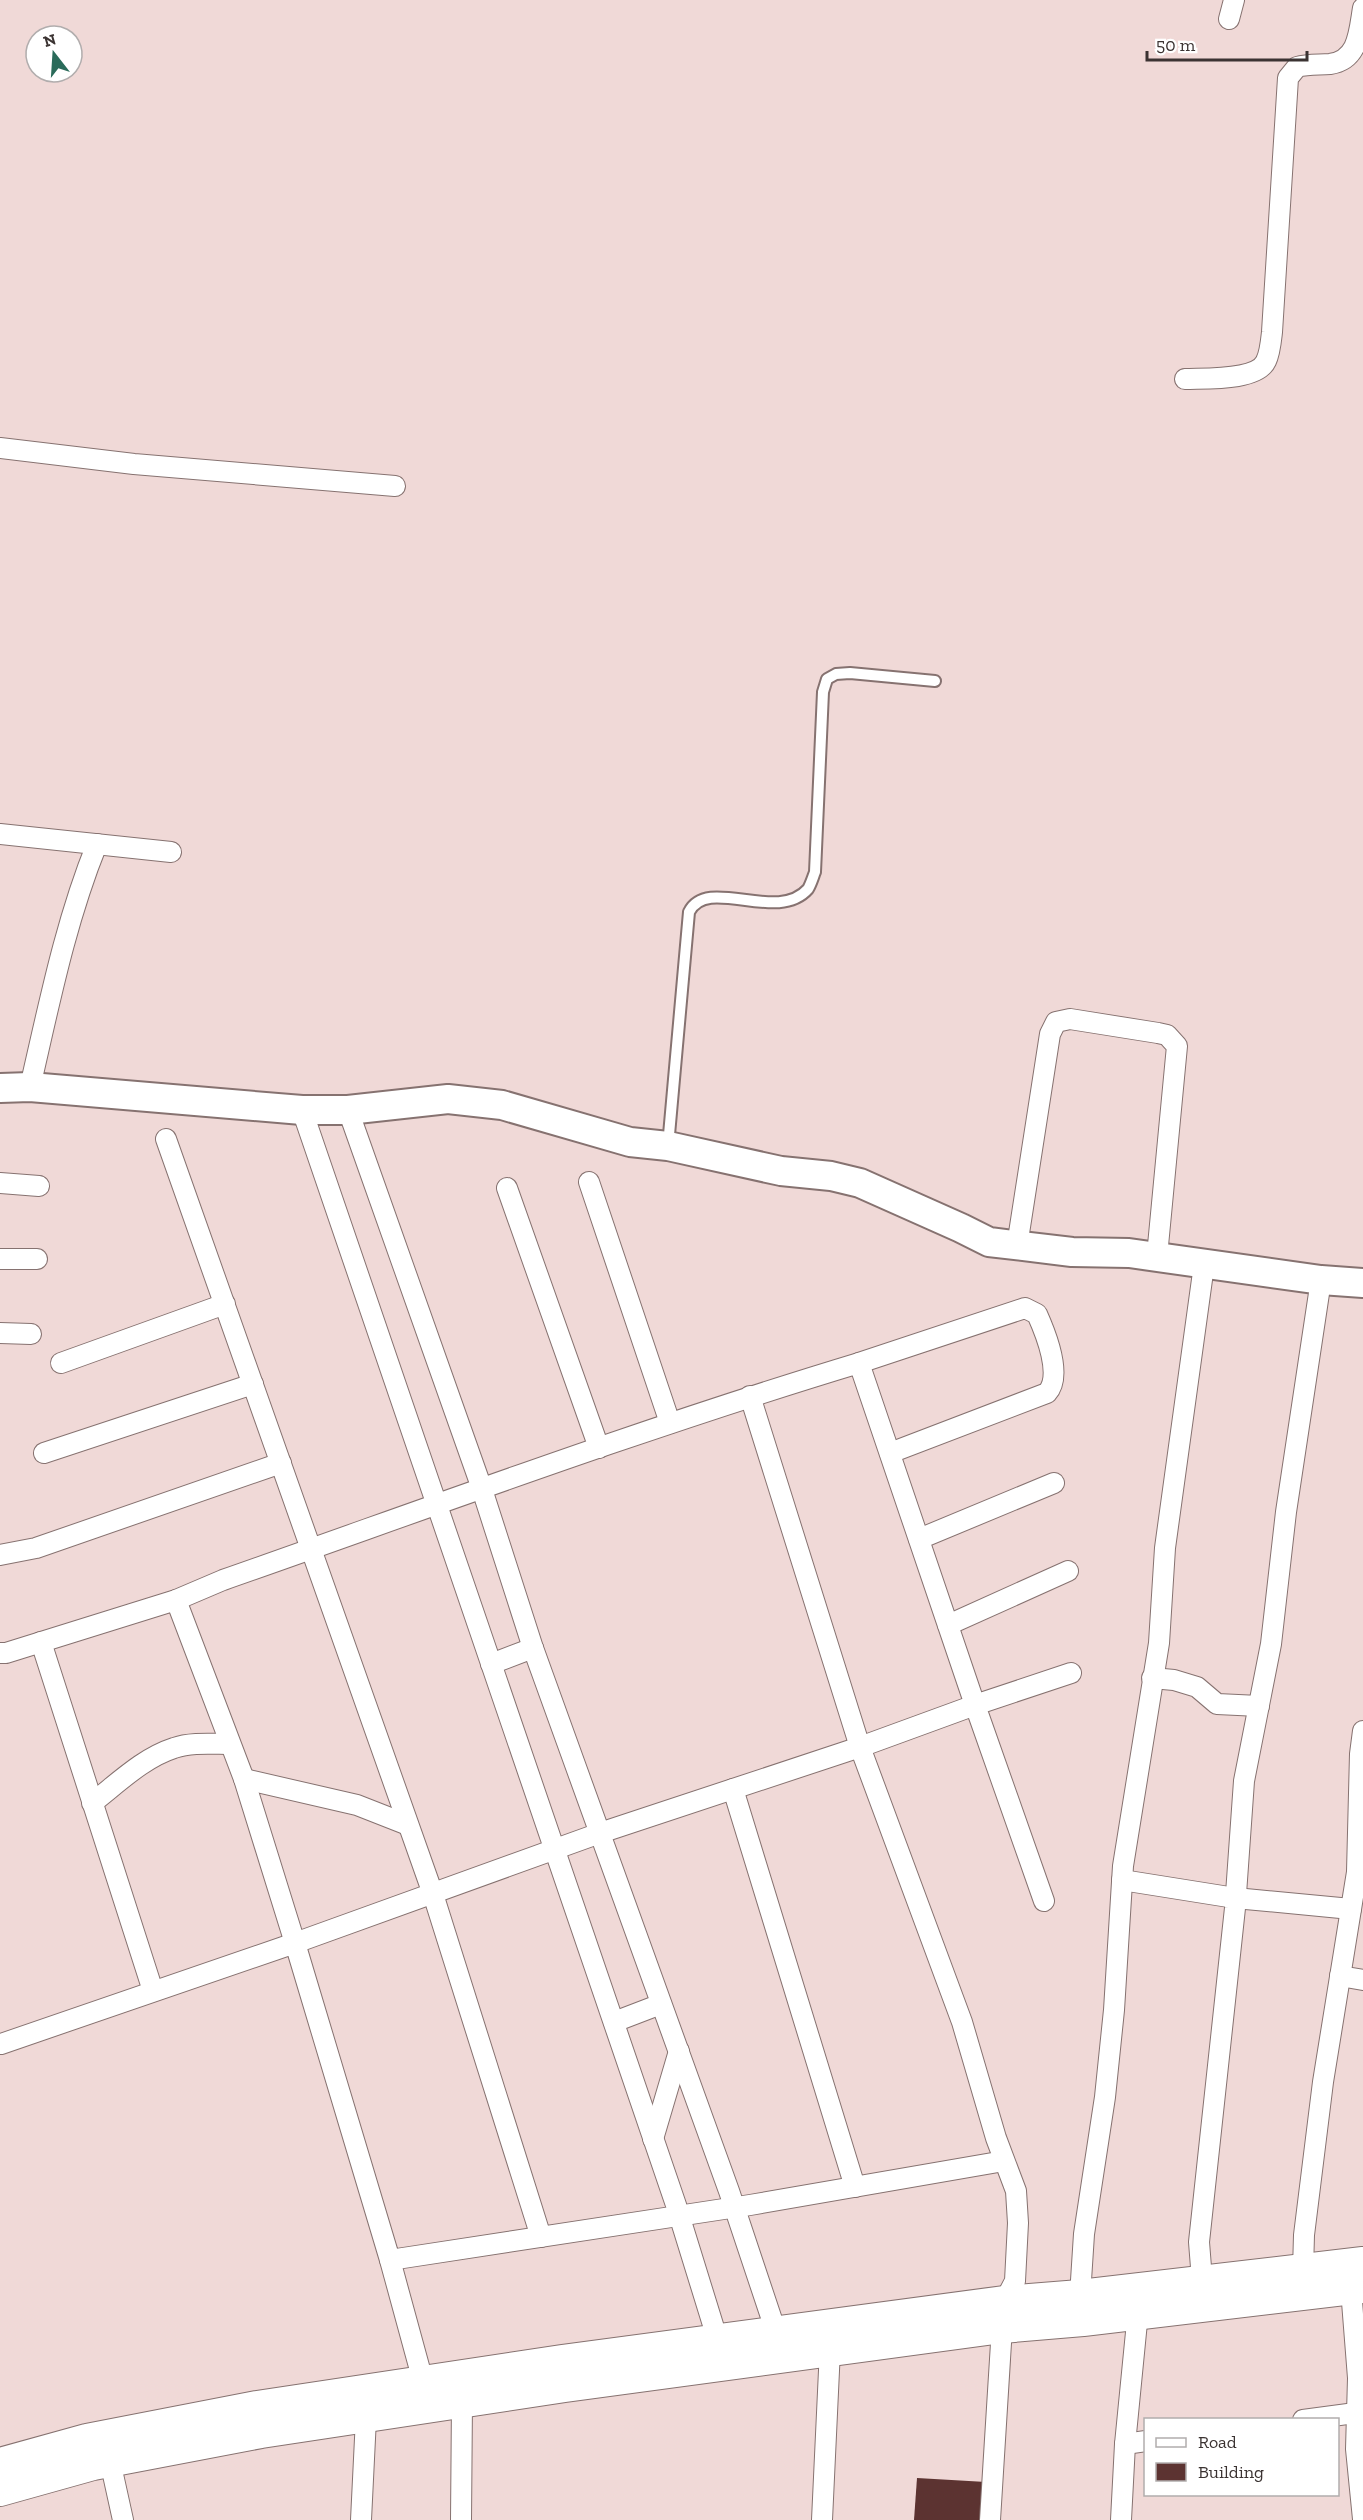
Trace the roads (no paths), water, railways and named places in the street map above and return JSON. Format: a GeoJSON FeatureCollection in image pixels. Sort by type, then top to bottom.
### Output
{"type":"FeatureCollection","features":[{"type":"Feature","properties":{"kind":"main road"},"geometry":{"type":"LineString","coordinates":[[0,2490],[110,2460],[261,2432],[366,2418],[462,2401],[749,2342],[830,2349],[1003,2315],[1080,2296],[1202,2280],[1304,2270],[1359,2280]]}},
{"type":"Feature","properties":{"kind":"main road"},"geometry":{"type":"LineString","coordinates":[[0,2464],[87,2440],[191,2418],[423,2381],[749,2342],[1003,2315],[1083,2320],[1359,2280]]}},
{"type":"Feature","properties":{"kind":"street"},"geometry":{"type":"LineString","coordinates":[[1185,379],[1244,375],[1262,368],[1267,360],[1272,332],[1288,78],[1297,67],[1332,64],[1347,57],[1357,43],[1363,8]]}},
{"type":"Feature","properties":{"kind":"street"},"geometry":{"type":"LineString","coordinates":[[0,448],[134,464],[395,486]]}},
{"type":"Feature","properties":{"kind":"street"},"geometry":{"type":"LineString","coordinates":[[0,834],[171,852]]}},
{"type":"Feature","properties":{"kind":"street"},"geometry":{"type":"LineString","coordinates":[[30,1087],[68,926],[79,889],[97,844]]}},
{"type":"Feature","properties":{"kind":"street"},"geometry":{"type":"LineString","coordinates":[[1017,1246],[1050,1034],[1056,1022],[1070,1019],[1167,1035],[1177,1046],[1157,1256]]}},
{"type":"Feature","properties":{"kind":"street"},"geometry":{"type":"LineString","coordinates":[[0,1088],[30,1087],[302,1110],[348,1110],[448,1099],[502,1105],[630,1142],[668,1146],[780,1171],[831,1176],[860,1183],[989,1242],[1072,1252],[1157,1256],[1204,1265],[1363,1283]]}},
{"type":"Feature","properties":{"kind":"street"},"geometry":{"type":"LineString","coordinates":[[302,1110],[680,2216],[749,2342]]}},
{"type":"Feature","properties":{"kind":"street"},"geometry":{"type":"LineString","coordinates":[[348,1110],[482,1489],[533,1648],[735,2207],[749,2342]]}},
{"type":"Feature","properties":{"kind":"street"},"geometry":{"type":"LineString","coordinates":[[166,1139],[433,1894],[541,2237]]}},
{"type":"Feature","properties":{"kind":"street"},"geometry":{"type":"LineString","coordinates":[[589,1182],[670,1423]]}},
{"type":"Feature","properties":{"kind":"street"},"geometry":{"type":"LineString","coordinates":[[0,1183],[39,1186]]}},
{"type":"Feature","properties":{"kind":"street"},"geometry":{"type":"LineString","coordinates":[[507,1188],[599,1448]]}},
{"type":"Feature","properties":{"kind":"street"},"geometry":{"type":"LineString","coordinates":[[0,1259],[37,1259]]}},
{"type":"Feature","properties":{"kind":"street"},"geometry":{"type":"LineString","coordinates":[[1080,2296],[1084,2234],[1114,2010],[1122,1880],[1159,1643],[1165,1548],[1204,1265]]}},
{"type":"Feature","properties":{"kind":"street"},"geometry":{"type":"LineString","coordinates":[[1202,2280],[1198,2242],[1235,1898],[1244,1781],[1271,1644],[1286,1512],[1321,1280]]}},
{"type":"Feature","properties":{"kind":"street"},"geometry":{"type":"LineString","coordinates":[[61,1363],[225,1304]]}},
{"type":"Feature","properties":{"kind":"street"},"geometry":{"type":"LineString","coordinates":[[0,1653],[176,1600],[223,1580],[750,1396],[859,1364],[1024,1308],[1037,1314],[1054,1370],[1053,1387],[1047,1392],[890,1454]]}},
{"type":"Feature","properties":{"kind":"street"},"geometry":{"type":"LineString","coordinates":[[0,1333],[31,1334]]}},
{"type":"Feature","properties":{"kind":"street"},"geometry":{"type":"LineString","coordinates":[[859,1364],[1044,1901]]}},
{"type":"Feature","properties":{"kind":"street"},"geometry":{"type":"LineString","coordinates":[[44,1453],[253,1384]]}},
{"type":"Feature","properties":{"kind":"street"},"geometry":{"type":"LineString","coordinates":[[750,1396],[860,1748],[962,2022],[1004,2161],[1016,2191],[1018,2223],[1015,2281],[1003,2315],[990,2520]]}},
{"type":"Feature","properties":{"kind":"street"},"geometry":{"type":"LineString","coordinates":[[0,1555],[36,1548],[281,1463]]}},
{"type":"Feature","properties":{"kind":"street"},"geometry":{"type":"LineString","coordinates":[[919,1539],[1054,1483]]}},
{"type":"Feature","properties":{"kind":"street"},"geometry":{"type":"LineString","coordinates":[[948,1625],[1068,1571]]}},
{"type":"Feature","properties":{"kind":"street"},"geometry":{"type":"LineString","coordinates":[[176,1600],[243,1779],[295,1942],[390,2260],[423,2381]]}},
{"type":"Feature","properties":{"kind":"street"},"geometry":{"type":"LineString","coordinates":[[41,1642],[153,1991]]}},
{"type":"Feature","properties":{"kind":"street"},"geometry":{"type":"LineString","coordinates":[[491,1664],[533,1648]]}},
{"type":"Feature","properties":{"kind":"street"},"geometry":{"type":"LineString","coordinates":[[1,2044],[433,1894],[600,1833],[860,1748],[975,1705],[1071,1673]]}},
{"type":"Feature","properties":{"kind":"street"},"geometry":{"type":"LineString","coordinates":[[1152,1678],[1174,1680],[1197,1687],[1217,1704],[1259,1706]]}},
{"type":"Feature","properties":{"kind":"street"},"geometry":{"type":"LineString","coordinates":[[1304,2270],[1305,2223],[1323,2082],[1357,1872],[1360,1754],[1363,1731]]}},
{"type":"Feature","properties":{"kind":"street"},"geometry":{"type":"LineString","coordinates":[[93,1803],[132,1771],[175,1747],[196,1744],[230,1744]]}},
{"type":"Feature","properties":{"kind":"street"},"geometry":{"type":"LineString","coordinates":[[243,1779],[357,1805],[408,1825]]}},
{"type":"Feature","properties":{"kind":"street"},"geometry":{"type":"LineString","coordinates":[[733,1789],[855,2187]]}},
{"type":"Feature","properties":{"kind":"street"},"geometry":{"type":"LineString","coordinates":[[1122,1880],[1235,1898],[1351,1909]]}},
{"type":"Feature","properties":{"kind":"street"},"geometry":{"type":"LineString","coordinates":[[1340,1976],[1363,1980]]}},
{"type":"Feature","properties":{"kind":"street"},"geometry":{"type":"LineString","coordinates":[[614,2022],[662,2004]]}},
{"type":"Feature","properties":{"kind":"street"},"geometry":{"type":"LineString","coordinates":[[653,2139],[679,2051]]}},
{"type":"Feature","properties":{"kind":"street"},"geometry":{"type":"LineString","coordinates":[[390,2260],[680,2216],[1004,2161]]}},
{"type":"Feature","properties":{"kind":"street"},"geometry":{"type":"LineString","coordinates":[[1359,2280],[1360,2412],[1356,2449],[1363,2519]]}},
{"type":"Feature","properties":{"kind":"street"},"geometry":{"type":"LineString","coordinates":[[1121,2520],[1125,2444],[1138,2313]]}},
{"type":"Feature","properties":{"kind":"street"},"geometry":{"type":"LineString","coordinates":[[822,2520],[830,2349]]}},
{"type":"Feature","properties":{"kind":"street"},"geometry":{"type":"LineString","coordinates":[[461,2520],[462,2401]]}},
{"type":"Feature","properties":{"kind":"street"},"geometry":{"type":"LineString","coordinates":[[1317,2418],[1360,2412]]}},
{"type":"Feature","properties":{"kind":"street"},"geometry":{"type":"LineString","coordinates":[[361,2520],[366,2418]]}},
{"type":"Feature","properties":{"kind":"street"},"geometry":{"type":"LineString","coordinates":[[1125,2444],[1144,2441]]}},
{"type":"Feature","properties":{"kind":"street"},"geometry":{"type":"LineString","coordinates":[[110,2460],[123,2520]]}},
{"type":"Feature","properties":{"kind":"lane"},"geometry":{"type":"LineString","coordinates":[[668,1146],[689,912],[692,905],[703,898],[714,897],[774,904],[794,899],[809,888],[815,872],[823,692],[827,679],[836,674],[850,673],[935,681]]}}]}
